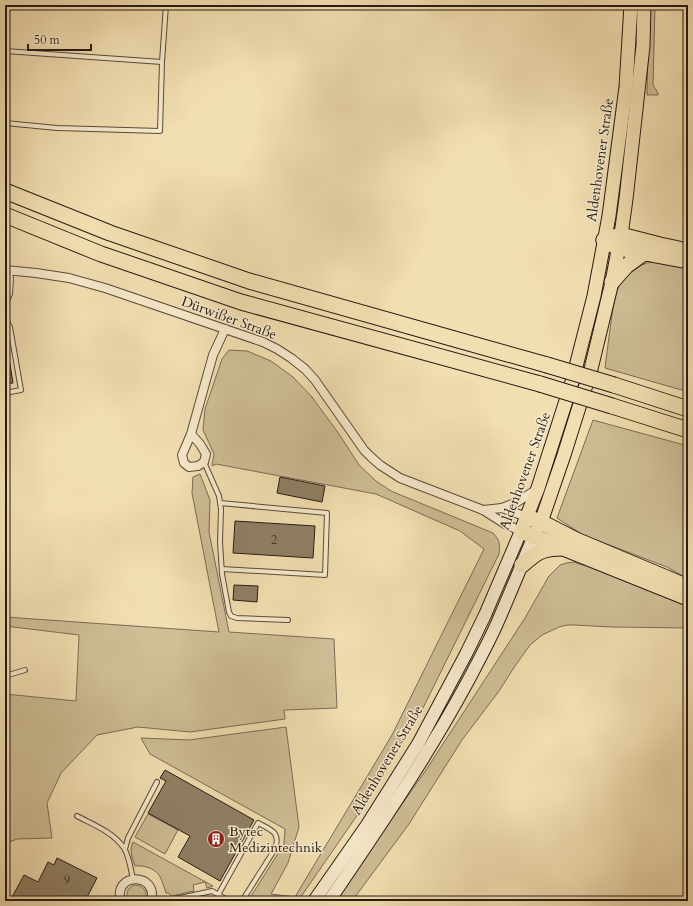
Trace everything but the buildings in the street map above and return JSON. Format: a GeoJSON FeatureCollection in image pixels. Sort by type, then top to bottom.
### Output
{"type":"FeatureCollection","features":[{"type":"Feature","properties":{"kind":"highway"},"geometry":{"type":"LineString","coordinates":[[5,191],[110,234],[249,281],[547,365],[688,408]]}},
{"type":"Feature","properties":{"kind":"highway"},"geometry":{"type":"LineString","coordinates":[[5,215],[102,254],[241,302],[540,384],[688,430]]}},
{"type":"Feature","properties":{"kind":"highway"},"geometry":{"type":"LineString","coordinates":[[604,240],[660,245],[688,251]]}},
{"type":"Feature","properties":{"kind":"highway"},"geometry":{"type":"LineString","coordinates":[[620,241],[644,253],[688,261]]}},
{"type":"Feature","properties":{"kind":"highway"},"geometry":{"type":"LineString","coordinates":[[612,282],[626,266],[644,253]]}},
{"type":"Feature","properties":{"kind":"highway"},"geometry":{"type":"LineString","coordinates":[[642,394],[688,398]]}},
{"type":"Feature","properties":{"kind":"highway"},"geometry":{"type":"LineString","coordinates":[[534,519],[576,540],[688,587]]}},
{"type":"Feature","properties":{"kind":"highway"},"geometry":{"type":"LineString","coordinates":[[528,534],[688,598]]}},
{"type":"Feature","properties":{"kind":"highway"},"geometry":{"type":"LineString","coordinates":[[522,565],[537,552],[553,548],[562,548]]}},
{"type":"Feature","properties":{"kind":"main road","name":"Aldenhovener Straße"},"geometry":{"type":"LineString","coordinates":[[534,519],[538,488],[572,382],[594,296],[609,216],[626,87],[631,5]]}},
{"type":"Feature","properties":{"kind":"main road","name":"Aldenhovener Straße"},"geometry":{"type":"LineString","coordinates":[[314,901],[367,824],[418,744],[528,534],[564,455],[588,376],[612,282],[620,241],[627,192],[643,46],[644,5]]}},
{"type":"Feature","properties":{"kind":"main road","name":"Aldenhovener Straße"},"geometry":{"type":"LineString","coordinates":[[330,901],[377,831],[428,750],[455,703],[499,620],[522,565],[528,534]]}},
{"type":"Feature","properties":{"kind":"street","name":"Dürwißer Straße"},"geometry":{"type":"LineString","coordinates":[[8,270],[69,278],[105,288],[263,342],[277,349],[305,369],[318,384],[364,450],[386,469],[400,478],[483,510],[505,524],[528,534]]}},
{"type":"Feature","properties":{"kind":"street"},"geometry":{"type":"LineString","coordinates":[[191,434],[206,454],[204,462],[198,466],[189,467],[184,463],[182,455],[191,434],[213,355],[225,329]]}},
{"type":"Feature","properties":{"kind":"street","name":"Dürwißer Straße"},"geometry":{"type":"LineString","coordinates":[[483,510],[502,508],[517,502],[538,488]]}},
{"type":"Feature","properties":{"kind":"street","name":"Dürwißer Straße"},"geometry":{"type":"LineString","coordinates":[[502,508],[534,519]]}},
{"type":"Feature","properties":{"kind":"street"},"geometry":{"type":"LineString","coordinates":[[121,901],[119,895],[123,884],[133,879],[138,879],[144,880],[148,884],[151,889],[153,901]]}},
{"type":"Feature","properties":{"kind":"lane"},"geometry":{"type":"LineString","coordinates":[[5,124],[57,128],[160,131],[162,62],[166,5]]}},
{"type":"Feature","properties":{"kind":"lane"},"geometry":{"type":"LineString","coordinates":[[5,51],[162,62]]}},
{"type":"Feature","properties":{"kind":"lane"},"geometry":{"type":"LineString","coordinates":[[5,304],[10,294],[11,279],[8,270]]}},
{"type":"Feature","properties":{"kind":"lane"},"geometry":{"type":"LineString","coordinates":[[5,318],[21,390],[5,393]]}},
{"type":"Feature","properties":{"kind":"lane"},"geometry":{"type":"LineString","coordinates":[[204,462],[222,509],[220,542],[222,569],[229,612],[231,616],[237,618],[288,620]]}},
{"type":"Feature","properties":{"kind":"lane"},"geometry":{"type":"LineString","coordinates":[[220,503],[327,513],[325,575],[222,569]]}},
{"type":"Feature","properties":{"kind":"lane"},"geometry":{"type":"LineString","coordinates":[[5,676],[25,670]]}},
{"type":"Feature","properties":{"kind":"lane"},"geometry":{"type":"LineString","coordinates":[[125,849],[128,838],[157,782]]}},
{"type":"Feature","properties":{"kind":"lane"},"geometry":{"type":"LineString","coordinates":[[77,816],[111,834],[125,849],[133,879]]}},
{"type":"Feature","properties":{"kind":"lane"},"geometry":{"type":"LineString","coordinates":[[218,895],[258,823],[274,832],[277,837],[277,843],[275,849],[242,901]]}},
{"type":"Feature","properties":{"kind":"lane"},"geometry":{"type":"LineString","coordinates":[[166,901],[212,891],[229,901]]}},
{"type":"Feature","properties":{"kind":"shaded area"},"geometry":{"type":"Polygon","coordinates":[[[649,5],[655,5],[653,85],[658,95],[647,95],[649,5]]]}},
{"type":"Feature","properties":{"kind":"shaded area"},"geometry":{"type":"Polygon","coordinates":[[[655,261],[688,267],[688,391],[605,368],[617,290],[626,275],[633,269],[655,261]]]}},
{"type":"Feature","properties":{"kind":"shaded area"},"geometry":{"type":"Polygon","coordinates":[[[229,350],[247,351],[271,361],[293,377],[312,397],[359,465],[376,481],[391,491],[493,533],[498,540],[499,545],[499,554],[423,708],[356,817],[298,901],[248,901],[284,844],[285,829],[150,754],[141,738],[189,740],[286,727],[299,827],[288,863],[271,894],[295,897],[392,735],[484,549],[460,531],[376,494],[216,464],[212,466],[214,454],[203,430],[205,409],[222,359],[229,350]]]}},
{"type":"Feature","properties":{"kind":"shaded area"},"geometry":{"type":"Polygon","coordinates":[[[593,420],[688,446],[688,579],[667,567],[583,535],[557,518],[593,420]]]}},
{"type":"Feature","properties":{"kind":"shaded area"},"geometry":{"type":"Polygon","coordinates":[[[200,474],[210,500],[209,532],[229,632],[334,639],[337,708],[284,710],[285,719],[190,732],[138,727],[97,735],[61,773],[47,803],[52,838],[17,839],[5,844],[5,694],[76,701],[79,635],[5,626],[5,617],[219,632],[192,493],[193,477],[200,474]]]}},
{"type":"Feature","properties":{"kind":"shaded area"},"geometry":{"type":"Polygon","coordinates":[[[574,562],[582,565],[593,566],[688,602],[688,628],[567,625],[542,635],[530,645],[499,691],[462,740],[409,824],[352,901],[334,901],[426,770],[525,618],[549,576],[560,565],[574,562]]]}},
{"type":"Feature","properties":{"kind":"shaded area"},"geometry":{"type":"Polygon","coordinates":[[[148,814],[178,830],[165,854],[135,837],[148,814]]]}},
{"type":"Feature","properties":{"kind":"shaded area"},"geometry":{"type":"Polygon","coordinates":[[[133,842],[213,886],[207,888],[205,882],[193,885],[194,891],[171,896],[169,893],[166,893],[159,875],[154,870],[141,866],[135,866],[131,851],[133,842]]]}},
{"type":"Feature","properties":{"kind":"shaded area"},"geometry":{"type":"Polygon","coordinates":[[[134,885],[138,885],[145,890],[146,895],[144,901],[129,900],[127,891],[134,885]]]}},
{"type":"Feature","properties":{"kind":"place","name":"Bytec Medizintechnik"},"geometry":{"type":"Point","coordinates":[216,839]}}]}
